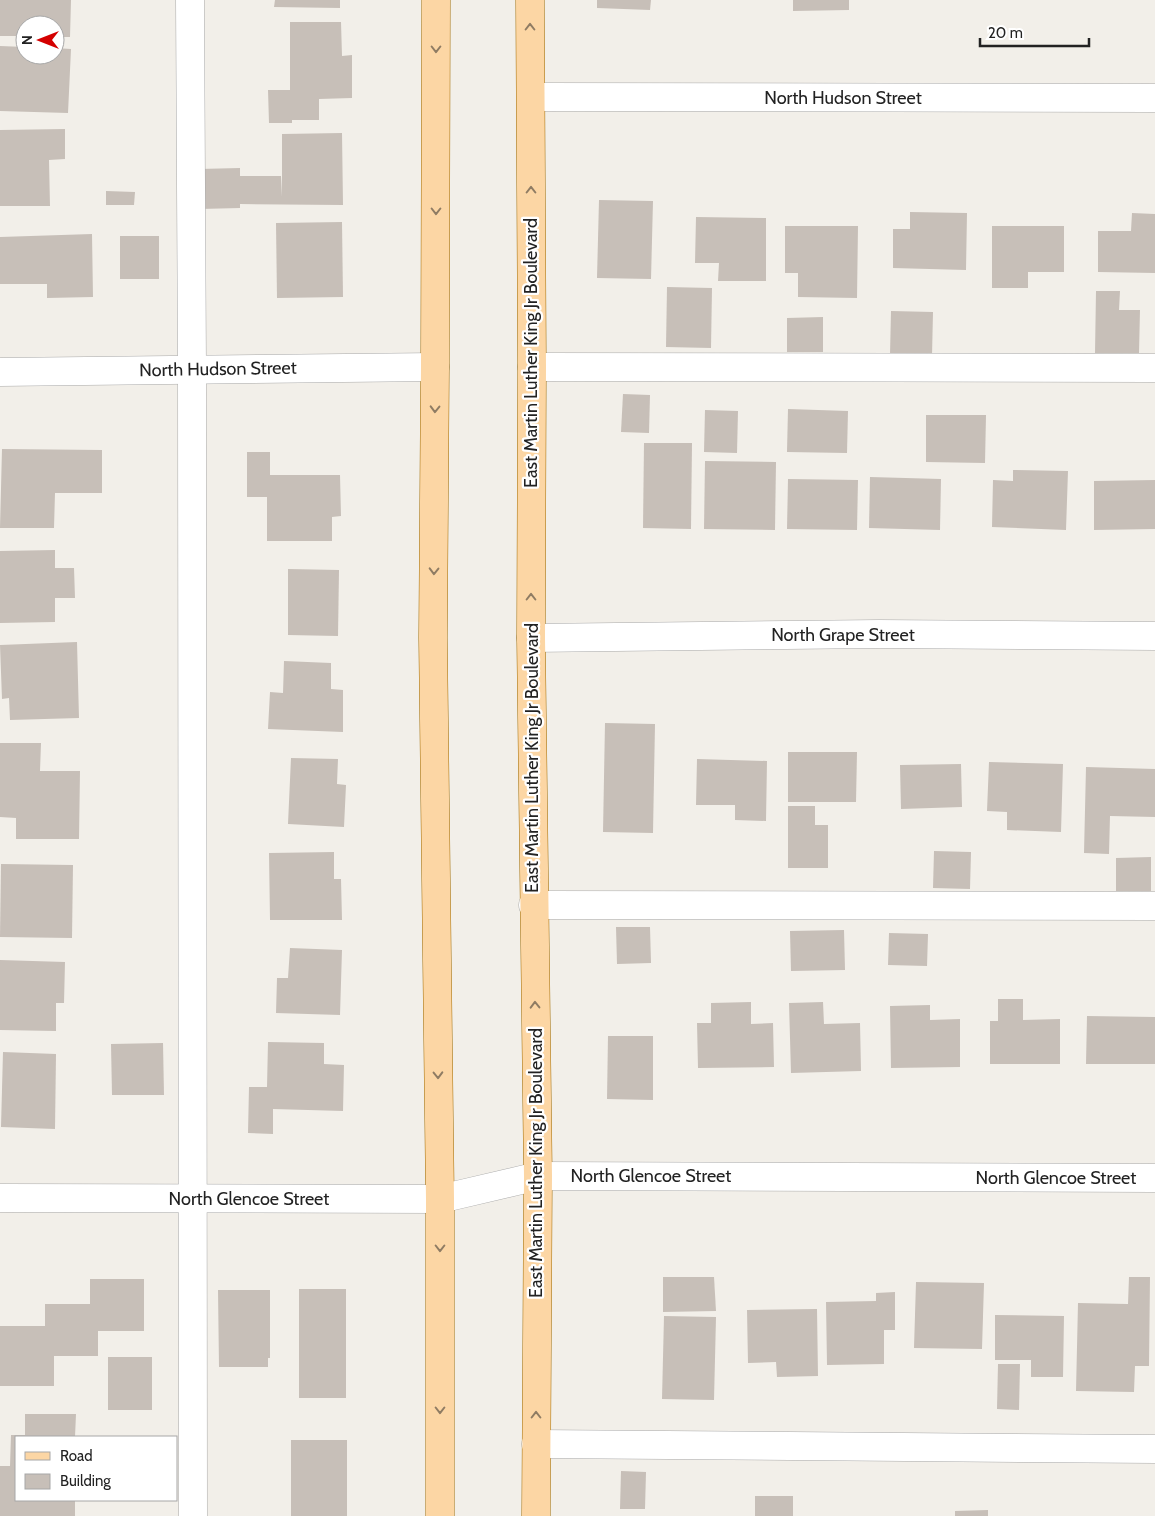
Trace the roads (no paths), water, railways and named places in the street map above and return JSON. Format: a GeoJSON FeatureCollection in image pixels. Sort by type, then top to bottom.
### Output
{"type":"FeatureCollection","features":[{"type":"Feature","properties":{"kind":"main road"},"geometry":{"type":"LineString","coordinates":[[436,0],[433,638],[440,1199],[440,1516]]}},
{"type":"Feature","properties":{"kind":"main road","name":"East Martin Luther King Jr Boulevard"},"geometry":{"type":"LineString","coordinates":[[530,0],[531,638],[538,1176],[536,1516]]}},
{"type":"Feature","properties":{"kind":"street"},"geometry":{"type":"LineString","coordinates":[[190,0],[193,1516]]}},
{"type":"Feature","properties":{"kind":"street","name":"North Hudson Street"},"geometry":{"type":"LineString","coordinates":[[531,97],[1155,98]]}},
{"type":"Feature","properties":{"kind":"street","name":"North Hudson Street"},"geometry":{"type":"LineString","coordinates":[[0,372],[435,367]]}},
{"type":"Feature","properties":{"kind":"street"},"geometry":{"type":"LineString","coordinates":[[532,367],[1155,368]]}},
{"type":"Feature","properties":{"kind":"street","name":"North Grape Street"},"geometry":{"type":"LineString","coordinates":[[531,638],[879,634],[1155,636]]}},
{"type":"Feature","properties":{"kind":"street"},"geometry":{"type":"LineString","coordinates":[[533,905],[1155,906]]}},
{"type":"Feature","properties":{"kind":"street","name":"North Glencoe Street"},"geometry":{"type":"LineString","coordinates":[[0,1198],[440,1199],[538,1176],[1155,1178]]}},
{"type":"Feature","properties":{"kind":"street"},"geometry":{"type":"LineString","coordinates":[[536,1444],[1155,1449]]}}]}
